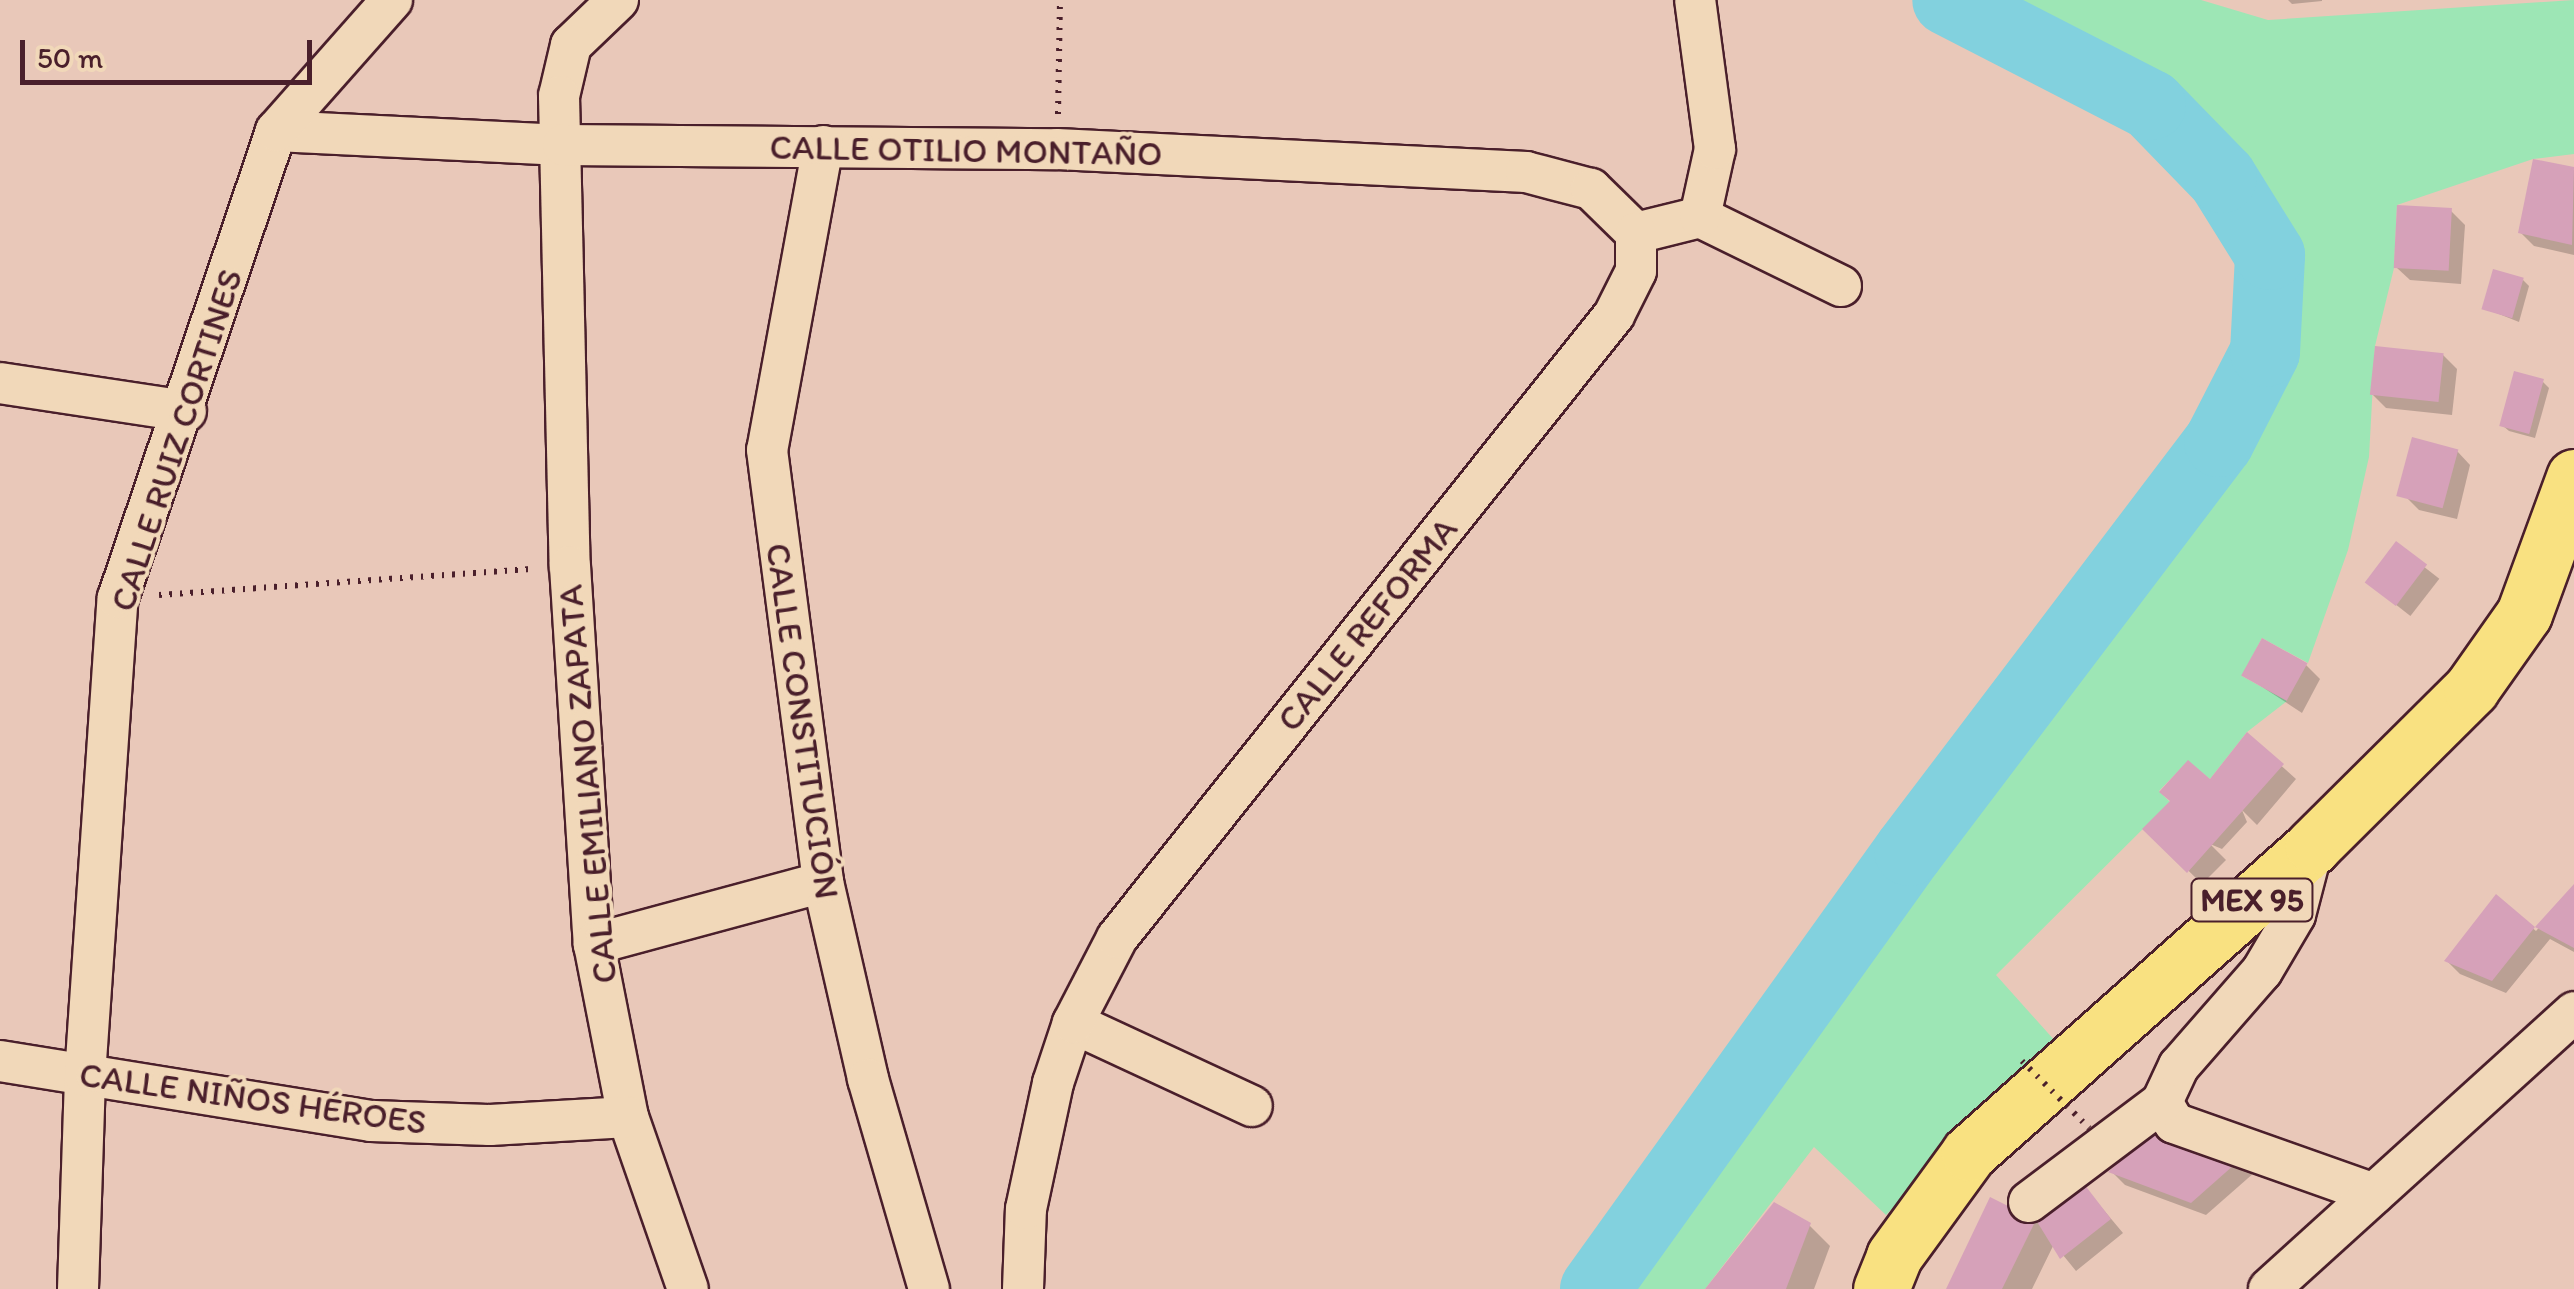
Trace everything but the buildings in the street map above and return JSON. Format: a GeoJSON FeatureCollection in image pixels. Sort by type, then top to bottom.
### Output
{"type":"FeatureCollection","features":[{"type":"Feature","properties":{"kind":"main road","name":"MEX 95"},"geometry":{"type":"LineString","coordinates":[[1881,1289],[1894,1256],[1969,1153],[2312,846],[2471,689],[2524,614],[2574,477]]}},
{"type":"Feature","properties":{"kind":"street","name":"CALLE RUIZ CORTINES"},"geometry":{"type":"LineString","coordinates":[[78,1289],[85,1076],[118,598],[186,411],[276,130],[392,0]]}},
{"type":"Feature","properties":{"kind":"street","name":"CALLE EMILIANO ZAPATA"},"geometry":{"type":"LineString","coordinates":[[618,0],[571,45],[559,96],[570,566],[594,944],[628,1117],[688,1289]]}},
{"type":"Feature","properties":{"kind":"street"},"geometry":{"type":"LineString","coordinates":[[1694,0],[1715,149],[1700,216]]}},
{"type":"Feature","properties":{"kind":"street","name":"CALLE OTILIO MONTAÑO"},"geometry":{"type":"LineString","coordinates":[[276,130],[563,145],[1057,149],[1526,172],[1591,189],[1636,233]]}},
{"type":"Feature","properties":{"kind":"street","name":"CALLE CONSTITUCIÓN"},"geometry":{"type":"LineString","coordinates":[[822,146],[767,450],[822,882],[868,1078],[929,1289]]}},
{"type":"Feature","properties":{"kind":"street"},"geometry":{"type":"LineString","coordinates":[[1636,233],[1700,216],[1841,286]]}},
{"type":"Feature","properties":{"kind":"street","name":"CALLE REFORMA"},"geometry":{"type":"LineString","coordinates":[[1023,1289],[1026,1209],[1073,1024],[1116,938],[1614,315],[1636,270],[1636,233]]}},
{"type":"Feature","properties":{"kind":"street"},"geometry":{"type":"LineString","coordinates":[[0,383],[186,411]]}},
{"type":"Feature","properties":{"kind":"street"},"geometry":{"type":"LineString","coordinates":[[2028,1202],[2162,1102],[2178,1066],[2262,971],[2295,915],[2312,846]]}},
{"type":"Feature","properties":{"kind":"street"},"geometry":{"type":"LineString","coordinates":[[594,944],[822,882]]}},
{"type":"Feature","properties":{"kind":"street"},"geometry":{"type":"LineString","coordinates":[[2269,1289],[2574,1012]]}},
{"type":"Feature","properties":{"kind":"street"},"geometry":{"type":"LineString","coordinates":[[1073,1024],[1252,1106]]}},
{"type":"Feature","properties":{"kind":"street","name":"CALLE NIÑOS HÉROES"},"geometry":{"type":"LineString","coordinates":[[0,1061],[371,1121],[490,1125],[628,1117]]}},
{"type":"Feature","properties":{"kind":"street"},"geometry":{"type":"LineString","coordinates":[[2162,1102],[2174,1123],[2374,1194]]}},
{"type":"Feature","properties":{"kind":"path"},"geometry":{"type":"LineString","coordinates":[[1057,149],[1060,0]]}},
{"type":"Feature","properties":{"kind":"path","name":"CALLE EMILIANO ZAPATA"},"geometry":{"type":"LineString","coordinates":[[118,598],[570,566]]}},
{"type":"Feature","properties":{"kind":"path"},"geometry":{"type":"LineString","coordinates":[[2022,1061],[2089,1128]]}},
{"type":"Feature","properties":{"kind":"green space"},"geometry":{"type":"Polygon","coordinates":[[[1952,0],[2201,0],[2268,20],[2574,0],[2574,154],[2533,159],[2397,205],[2394,268],[2375,346],[2369,457],[2348,550],[2308,663],[2262,638],[2242,676],[2287,701],[2247,732],[2210,779],[2188,761],[2159,791],[2170,802],[1996,975],[2056,1042],[1886,1215],[1814,1147],[1705,1289],[1584,1289],[1896,912],[2009,750],[2217,479],[2252,398],[2261,259],[2245,196],[2202,142],[2123,83],[2025,43],[1952,0]]]}},
{"type":"Feature","properties":{"kind":"waterway"},"geometry":{"type":"LineString","coordinates":[[1595,1289],[1909,851],[2219,442],[2265,352],[2270,255],[2222,178],[2151,105],[1947,0]]}}]}
